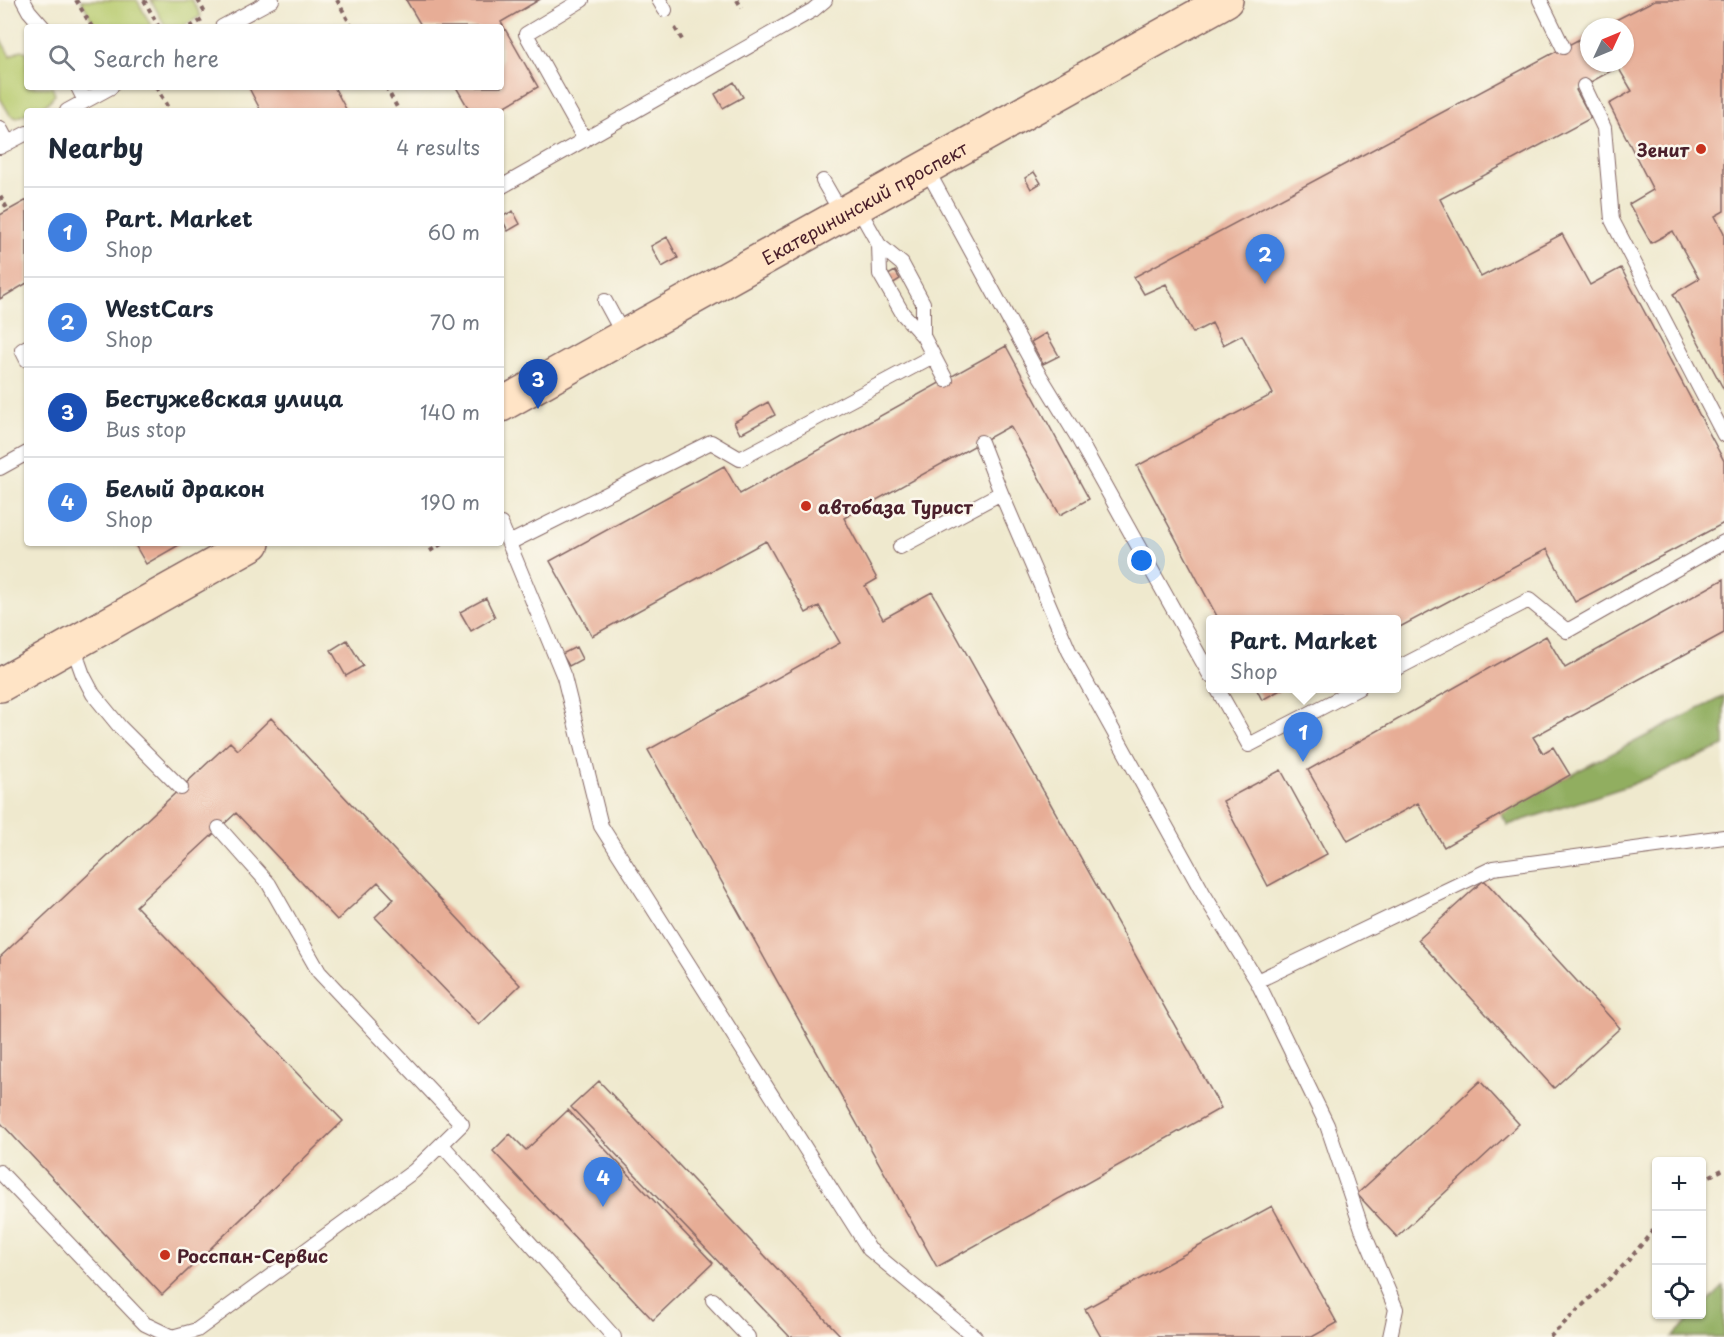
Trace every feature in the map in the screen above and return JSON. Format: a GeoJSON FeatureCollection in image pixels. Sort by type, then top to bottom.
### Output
{"type":"FeatureCollection","features":[{"type":"Feature","properties":{"kind":"street","name":"Екатерининский проспект"},"geometry":{"type":"LineString","coordinates":[[504,403],[1226,0]]}},
{"type":"Feature","properties":{"kind":"street"},"geometry":{"type":"LineString","coordinates":[[0,685],[248,546]]}},
{"type":"Feature","properties":{"kind":"lane"},"geometry":{"type":"LineString","coordinates":[[23,0],[40,24]]}},
{"type":"Feature","properties":{"kind":"lane"},"geometry":{"type":"LineString","coordinates":[[228,24],[272,0]]}},
{"type":"Feature","properties":{"kind":"lane"},"geometry":{"type":"LineString","coordinates":[[582,0],[526,34],[585,140]]}},
{"type":"Feature","properties":{"kind":"lane"},"geometry":{"type":"LineString","coordinates":[[504,185],[813,10],[825,0]]}},
{"type":"Feature","properties":{"kind":"lane"},"geometry":{"type":"LineString","coordinates":[[1540,0],[1563,47]]}},
{"type":"Feature","properties":{"kind":"lane"},"geometry":{"type":"LineString","coordinates":[[1584,86],[1604,128],[1612,220],[1724,435]]}},
{"type":"Feature","properties":{"kind":"lane"},"geometry":{"type":"LineString","coordinates":[[80,90],[85,101]]}},
{"type":"Feature","properties":{"kind":"lane"},"geometry":{"type":"LineString","coordinates":[[72,108],[105,90]]}},
{"type":"Feature","properties":{"kind":"lane"},"geometry":{"type":"LineString","coordinates":[[0,128],[4,145],[24,135]]}},
{"type":"Feature","properties":{"kind":"lane"},"geometry":{"type":"LineString","coordinates":[[926,168],[1034,366],[1078,438],[1206,668]]}},
{"type":"Feature","properties":{"kind":"lane"},"geometry":{"type":"LineString","coordinates":[[823,181],[879,245],[902,264],[923,303],[923,336]]}},
{"type":"Feature","properties":{"kind":"lane"},"geometry":{"type":"LineString","coordinates":[[879,245],[880,274],[903,314],[923,336],[946,380]]}},
{"type":"Feature","properties":{"kind":"lane"},"geometry":{"type":"LineString","coordinates":[[604,302],[624,336]]}},
{"type":"Feature","properties":{"kind":"lane"},"geometry":{"type":"LineString","coordinates":[[509,543],[711,442],[740,459],[933,356]]}},
{"type":"Feature","properties":{"kind":"lane"},"geometry":{"type":"LineString","coordinates":[[981,442],[1069,651],[1203,893],[1257,981],[1327,1125],[1362,1230],[1396,1309],[1390,1337]]}},
{"type":"Feature","properties":{"kind":"lane"},"geometry":{"type":"LineString","coordinates":[[0,468],[24,455]]}},
{"type":"Feature","properties":{"kind":"lane"},"geometry":{"type":"LineString","coordinates":[[900,547],[1001,493]]}},
{"type":"Feature","properties":{"kind":"lane"},"geometry":{"type":"LineString","coordinates":[[504,531],[564,677],[601,826],[869,1249],[975,1337]]}},
{"type":"Feature","properties":{"kind":"lane"},"geometry":{"type":"LineString","coordinates":[[1401,666],[1529,600],[1567,631],[1724,542]]}},
{"type":"Feature","properties":{"kind":"lane"},"geometry":{"type":"LineString","coordinates":[[72,644],[83,675],[93,694],[120,727],[181,788]]}},
{"type":"Feature","properties":{"kind":"lane"},"geometry":{"type":"LineString","coordinates":[[1220,693],[1249,746],[1350,693]]}},
{"type":"Feature","properties":{"kind":"lane"},"geometry":{"type":"LineString","coordinates":[[0,1172],[145,1324],[172,1337],[197,1330],[414,1172],[462,1124],[319,972],[269,884],[219,828]]}},
{"type":"Feature","properties":{"kind":"lane"},"geometry":{"type":"LineString","coordinates":[[1257,981],[1493,868],[1724,837]]}},
{"type":"Feature","properties":{"kind":"lane"},"geometry":{"type":"LineString","coordinates":[[442,1144],[614,1337]]}},
{"type":"Feature","properties":{"kind":"lane"},"geometry":{"type":"LineString","coordinates":[[713,1300],[748,1337]]}},
{"type":"Feature","properties":{"kind":"path"},"geometry":{"type":"LineString","coordinates":[[76,0],[90,24]]}},
{"type":"Feature","properties":{"kind":"path"},"geometry":{"type":"LineString","coordinates":[[144,0],[157,24]]}},
{"type":"Feature","properties":{"kind":"path"},"geometry":{"type":"LineString","coordinates":[[337,0],[350,24]]}},
{"type":"Feature","properties":{"kind":"path"},"geometry":{"type":"LineString","coordinates":[[737,0],[742,8]]}},
{"type":"Feature","properties":{"kind":"path"},"geometry":{"type":"LineString","coordinates":[[158,90],[168,108]]}},
{"type":"Feature","properties":{"kind":"path"},"geometry":{"type":"LineString","coordinates":[[388,90],[397,108]]}},
{"type":"Feature","properties":{"kind":"path"},"geometry":{"type":"LineString","coordinates":[[0,196],[8,210]]}},
{"type":"Feature","properties":{"kind":"path"},"geometry":{"type":"LineString","coordinates":[[430,551],[438,546]]}},
{"type":"Feature","properties":{"kind":"path"},"geometry":{"type":"LineString","coordinates":[[1706,1178],[1724,1169]]}},
{"type":"Feature","properties":{"kind":"path"},"geometry":{"type":"LineString","coordinates":[[1550,1337],[1627,1262],[1652,1232]]}},
{"type":"Feature","properties":{"kind":"green space"},"geometry":{"type":"Polygon","coordinates":[[[81,0],[137,0],[150,24],[94,24],[81,0]]]}},
{"type":"Feature","properties":{"kind":"green space"},"geometry":{"type":"Polygon","coordinates":[[[151,0],[192,0],[201,16],[187,24],[164,24],[151,0]]]}},
{"type":"Feature","properties":{"kind":"green space"},"geometry":{"type":"Polygon","coordinates":[[[0,38],[10,56],[21,50],[24,51],[24,90],[53,90],[55,94],[39,108],[24,108],[24,114],[17,118],[10,115],[0,98],[0,38]]]}},
{"type":"Feature","properties":{"kind":"green space"},"geometry":{"type":"Polygon","coordinates":[[[1724,696],[1724,746],[1628,786],[1508,825],[1501,814],[1570,775],[1724,696]]]}},
{"type":"Feature","properties":{"kind":"green space"},"geometry":{"type":"Polygon","coordinates":[[[1724,1286],[1724,1337],[1672,1337],[1691,1319],[1706,1319],[1706,1304],[1724,1286]]]}},
{"type":"Feature","properties":{"kind":"building"},"geometry":{"type":"Polygon","coordinates":[[[406,0],[539,0],[501,22],[502,24],[420,24],[406,0]]]}},
{"type":"Feature","properties":{"kind":"building"},"geometry":{"type":"Polygon","coordinates":[[[1655,0],[1724,0],[1724,211],[1715,216],[1724,233],[1724,390],[1673,294],[1699,279],[1673,231],[1651,243],[1629,204],[1653,190],[1609,104],[1632,91],[1621,72],[1634,72],[1634,18],[1620,18],[1655,0]]]}},
{"type":"Feature","properties":{"kind":"building"},"geometry":{"type":"Polygon","coordinates":[[[504,27],[538,87],[502,108],[468,108],[458,90],[504,90],[504,27]]]}},
{"type":"Feature","properties":{"kind":"building"},"geometry":{"type":"Polygon","coordinates":[[[1580,39],[1580,72],[1609,72],[1576,90],[1591,118],[1440,199],[1481,277],[1562,234],[1590,285],[1621,268],[1724,461],[1724,523],[1575,602],[1547,549],[1401,626],[1401,615],[1216,615],[1137,466],[1273,394],[1242,335],[1223,345],[1212,323],[1193,333],[1166,284],[1144,294],[1134,277],[1580,39]]]}},
{"type":"Feature","properties":{"kind":"building"},"geometry":{"type":"Polygon","coordinates":[[[734,82],[743,97],[723,108],[715,94],[734,82]]]}},
{"type":"Feature","properties":{"kind":"building"},"geometry":{"type":"Polygon","coordinates":[[[250,90],[336,90],[345,108],[259,108],[250,90]]]}},
{"type":"Feature","properties":{"kind":"building"},"geometry":{"type":"Polygon","coordinates":[[[1034,172],[1041,183],[1031,189],[1025,178],[1034,172]]]}},
{"type":"Feature","properties":{"kind":"building"},"geometry":{"type":"Polygon","coordinates":[[[24,202],[24,285],[0,299],[0,215],[24,202]]]}},
{"type":"Feature","properties":{"kind":"building"},"geometry":{"type":"Polygon","coordinates":[[[513,211],[520,224],[508,231],[504,223],[504,216],[513,211]]]}},
{"type":"Feature","properties":{"kind":"building"},"geometry":{"type":"Polygon","coordinates":[[[667,237],[678,258],[662,267],[651,246],[667,237]]]}},
{"type":"Feature","properties":{"kind":"building"},"geometry":{"type":"Polygon","coordinates":[[[895,271],[900,279],[892,284],[888,275],[895,271]]]}},
{"type":"Feature","properties":{"kind":"building"},"geometry":{"type":"Polygon","coordinates":[[[1046,333],[1059,356],[1043,364],[1031,342],[1046,333]]]}},
{"type":"Feature","properties":{"kind":"building"},"geometry":{"type":"Polygon","coordinates":[[[1006,346],[1089,499],[1060,515],[1010,426],[844,518],[877,579],[865,586],[883,619],[932,592],[1221,1108],[937,1267],[648,750],[840,643],[819,606],[806,613],[766,541],[592,636],[550,561],[724,466],[740,494],[1006,346]]]}},
{"type":"Feature","properties":{"kind":"building"},"geometry":{"type":"Polygon","coordinates":[[[768,402],[775,415],[740,434],[734,422],[768,402]]]}},
{"type":"Feature","properties":{"kind":"building"},"geometry":{"type":"Polygon","coordinates":[[[136,546],[177,546],[146,564],[136,546]]]}},
{"type":"Feature","properties":{"kind":"building"},"geometry":{"type":"Polygon","coordinates":[[[1724,579],[1724,633],[1533,737],[1543,753],[1553,747],[1570,775],[1444,847],[1418,803],[1348,841],[1308,770],[1546,636],[1565,668],[1724,579]]]}},
{"type":"Feature","properties":{"kind":"building"},"geometry":{"type":"Polygon","coordinates":[[[486,598],[495,617],[471,631],[460,612],[486,598]]]}},
{"type":"Feature","properties":{"kind":"building"},"geometry":{"type":"Polygon","coordinates":[[[347,640],[363,666],[346,676],[331,650],[347,640]]]}},
{"type":"Feature","properties":{"kind":"building"},"geometry":{"type":"Polygon","coordinates":[[[576,647],[582,659],[569,666],[562,654],[576,647]]]}},
{"type":"Feature","properties":{"kind":"building"},"geometry":{"type":"Polygon","coordinates":[[[1258,693],[1275,693],[1262,700],[1258,693]]]}},
{"type":"Feature","properties":{"kind":"building"},"geometry":{"type":"Polygon","coordinates":[[[271,718],[520,985],[479,1025],[375,917],[394,899],[378,882],[337,920],[236,813],[136,906],[343,1121],[162,1295],[0,1122],[0,957],[230,742],[238,750],[271,718]]]}},
{"type":"Feature","properties":{"kind":"building"},"geometry":{"type":"Polygon","coordinates":[[[1281,770],[1327,854],[1268,886],[1223,801],[1281,770]]]}},
{"type":"Feature","properties":{"kind":"building"},"geometry":{"type":"Polygon","coordinates":[[[1484,880],[1620,1028],[1554,1088],[1418,940],[1484,880]]]}},
{"type":"Feature","properties":{"kind":"building"},"geometry":{"type":"Polygon","coordinates":[[[599,1081],[842,1337],[790,1337],[571,1107],[599,1081]]]}},
{"type":"Feature","properties":{"kind":"building"},"geometry":{"type":"Polygon","coordinates":[[[1480,1081],[1519,1124],[1397,1237],[1357,1194],[1480,1081]]]}},
{"type":"Feature","properties":{"kind":"building"},"geometry":{"type":"Polygon","coordinates":[[[568,1110],[713,1263],[653,1320],[493,1151],[510,1134],[526,1150],[568,1110]]]}},
{"type":"Feature","properties":{"kind":"building"},"geometry":{"type":"Polygon","coordinates":[[[1272,1206],[1337,1323],[1312,1337],[1101,1337],[1085,1309],[1272,1206]]]}},
{"type":"Feature","properties":{"kind":"place","name":"Зенит"},"geometry":{"type":"Point","coordinates":[1701,149]}},
{"type":"Feature","properties":{"kind":"place","name":"WestCars"},"geometry":{"type":"Point","coordinates":[1265,284]}},
{"type":"Feature","properties":{"kind":"place","name":"Бестужевская улица"},"geometry":{"type":"Point","coordinates":[538,409]}},
{"type":"Feature","properties":{"kind":"place","name":"автобаза Турист"},"geometry":{"type":"Point","coordinates":[806,506]}},
{"type":"Feature","properties":{"kind":"place","name":"Part. Market"},"geometry":{"type":"Point","coordinates":[1303,762]}},
{"type":"Feature","properties":{"kind":"place","name":"Белый дракон"},"geometry":{"type":"Point","coordinates":[603,1207]}},
{"type":"Feature","properties":{"kind":"place","name":"Росспан-Сервис"},"geometry":{"type":"Point","coordinates":[165,1255]}}]}
